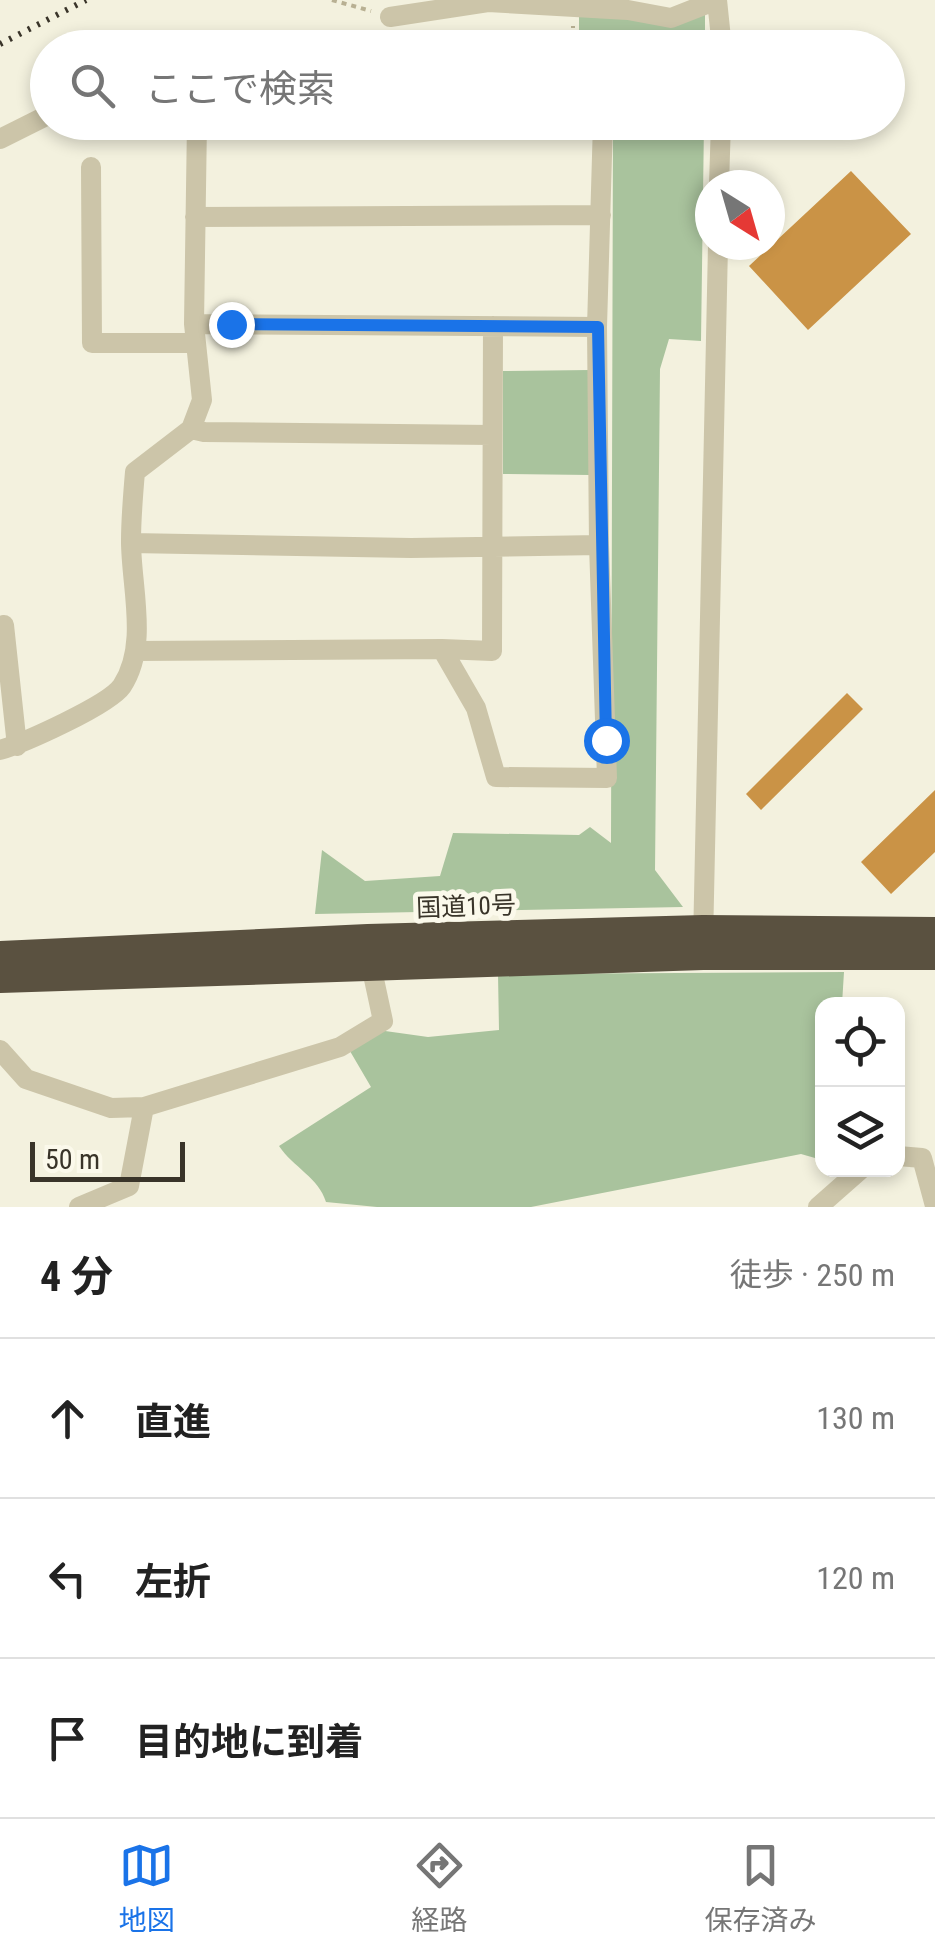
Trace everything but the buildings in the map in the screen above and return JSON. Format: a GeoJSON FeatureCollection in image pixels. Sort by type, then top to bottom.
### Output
{"type":"FeatureCollection","features":[{"type":"Feature","properties":{"kind":"highway"},"geometry":{"type":"LineString","coordinates":[[0,956],[369,951],[935,932]]}},
{"type":"Feature","properties":{"kind":"highway"},"geometry":{"type":"LineString","coordinates":[[703,942],[935,955]]}},
{"type":"Feature","properties":{"kind":"highway"},"geometry":{"type":"LineString","coordinates":[[0,978],[369,951]]}},
{"type":"Feature","properties":{"kind":"street"},"geometry":{"type":"LineString","coordinates":[[390,17],[488,2],[628,10],[671,18],[717,0],[720,30]]}},
{"type":"Feature","properties":{"kind":"street"},"geometry":{"type":"LineString","coordinates":[[0,138],[30,124]]}},
{"type":"Feature","properties":{"kind":"street"},"geometry":{"type":"LineString","coordinates":[[4,624],[8,748],[86,711],[121,688],[135,652],[131,543],[134,472],[191,429],[202,400],[195,333],[197,140]]}},
{"type":"Feature","properties":{"kind":"street"},"geometry":{"type":"LineString","coordinates":[[442,649],[476,708],[496,777],[607,778],[599,546],[603,140]]}},
{"type":"Feature","properties":{"kind":"street"},"geometry":{"type":"LineString","coordinates":[[719,170],[720,140]]}},
{"type":"Feature","properties":{"kind":"street"},"geometry":{"type":"LineString","coordinates":[[91,166],[92,344],[195,333],[598,327]]}},
{"type":"Feature","properties":{"kind":"street"},"geometry":{"type":"LineString","coordinates":[[196,217],[601,214]]}},
{"type":"Feature","properties":{"kind":"street"},"geometry":{"type":"LineString","coordinates":[[703,942],[718,260]]}},
{"type":"Feature","properties":{"kind":"street"},"geometry":{"type":"LineString","coordinates":[[135,652],[492,651],[493,326]]}},
{"type":"Feature","properties":{"kind":"street"},"geometry":{"type":"LineString","coordinates":[[191,429],[492,435]]}},
{"type":"Feature","properties":{"kind":"street"},"geometry":{"type":"LineString","coordinates":[[131,543],[599,546]]}},
{"type":"Feature","properties":{"kind":"street"},"geometry":{"type":"LineString","coordinates":[[0,1050],[26,1079],[110,1108],[144,1107],[340,1047],[383,1021],[369,951]]}},
{"type":"Feature","properties":{"kind":"street"},"geometry":{"type":"LineString","coordinates":[[79,1207],[129,1186],[144,1107]]}},
{"type":"Feature","properties":{"kind":"street"},"geometry":{"type":"LineString","coordinates":[[905,1157],[922,1158],[935,1206]]}},
{"type":"Feature","properties":{"kind":"street"},"geometry":{"type":"LineString","coordinates":[[818,1207],[852,1177]]}},
{"type":"Feature","properties":{"kind":"path"},"geometry":{"type":"LineString","coordinates":[[332,0],[390,17]]}},
{"type":"Feature","properties":{"kind":"green space"},"geometry":{"type":"Polygon","coordinates":[[[705,8],[705,30],[579,30],[579,13],[705,8]]]}},
{"type":"Feature","properties":{"kind":"green space"},"geometry":{"type":"Polygon","coordinates":[[[613,140],[704,140],[703,170],[695,170],[695,260],[702,260],[701,341],[669,339],[660,369],[655,870],[683,907],[315,914],[322,850],[365,881],[440,876],[453,833],[579,835],[590,827],[611,843],[613,140]]]}},
{"type":"Feature","properties":{"kind":"green space"},"geometry":{"type":"Polygon","coordinates":[[[590,370],[590,475],[503,474],[503,371],[590,370]]]}},
{"type":"Feature","properties":{"kind":"green space"},"geometry":{"type":"Polygon","coordinates":[[[844,972],[842,997],[815,997],[815,1158],[801,1154],[531,1207],[377,1207],[326,1202],[318,1186],[279,1146],[371,1087],[347,1046],[378,1030],[428,1037],[499,1030],[498,974],[844,972]]]}},
{"type":"Feature","properties":{"kind":"railway"},"geometry":{"type":"LineString","coordinates":[[0,44],[86,0]]}},
{"type":"Feature","properties":{"kind":"route"},"geometry":{"type":"LineString","coordinates":[[231,324],[598,327],[599,546],[606,740]]}}]}
